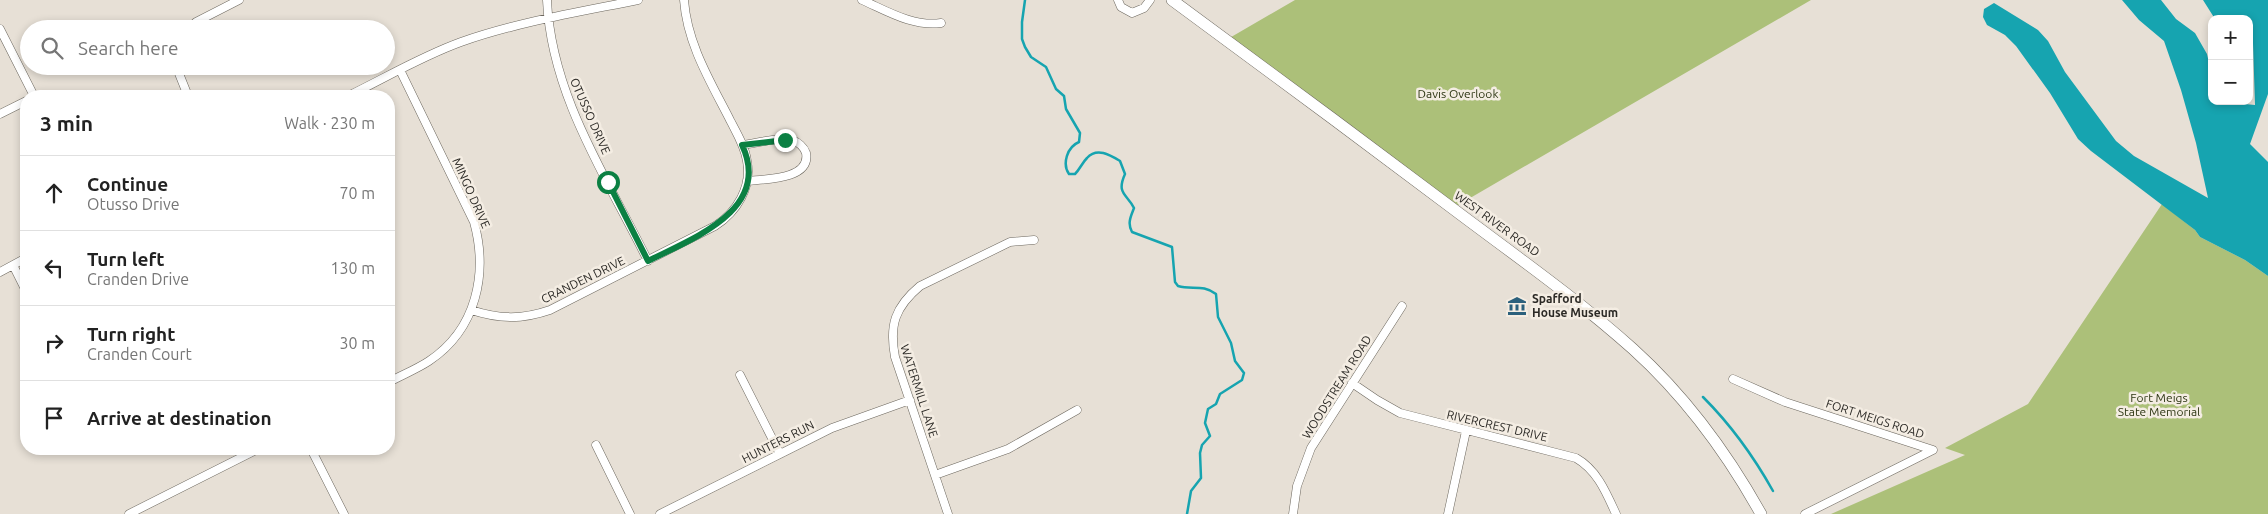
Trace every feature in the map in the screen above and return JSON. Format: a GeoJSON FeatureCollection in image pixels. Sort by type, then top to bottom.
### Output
{"type":"FeatureCollection","features":[{"type":"Feature","properties":{"kind":"main road","name":"WEST RIVER ROAD"},"geometry":{"type":"LineString","coordinates":[[1172,0],[1561,288],[1634,350],[1708,431],[1734,467],[1762,514]]}},
{"type":"Feature","properties":{"kind":"street"},"geometry":{"type":"LineString","coordinates":[[200,20],[239,0]]}},
{"type":"Feature","properties":{"kind":"street","name":"OTUSSO DRIVE"},"geometry":{"type":"LineString","coordinates":[[547,0],[548,19],[556,64],[564,89],[648,261]]}},
{"type":"Feature","properties":{"kind":"street"},"geometry":{"type":"LineString","coordinates":[[395,72],[459,43],[484,34],[638,0]]}},
{"type":"Feature","properties":{"kind":"street","name":"CRANDEN DRIVE"},"geometry":{"type":"LineString","coordinates":[[471,310],[489,316],[510,318],[537,314],[574,298],[700,234],[727,218],[740,201],[747,181],[747,160],[742,145],[689,31],[684,0]]}},
{"type":"Feature","properties":{"kind":"street"},"geometry":{"type":"LineString","coordinates":[[862,0],[917,22],[929,25],[941,23]]}},
{"type":"Feature","properties":{"kind":"street"},"geometry":{"type":"LineString","coordinates":[[1118,0],[1121,7],[1132,13],[1144,8],[1150,0]]}},
{"type":"Feature","properties":{"kind":"street"},"geometry":{"type":"LineString","coordinates":[[0,29],[20,68]]}},
{"type":"Feature","properties":{"kind":"street","name":"MINGO DRIVE"},"geometry":{"type":"LineString","coordinates":[[395,379],[440,353],[461,328],[471,310],[481,273],[479,241],[474,222],[400,70]]}},
{"type":"Feature","properties":{"kind":"street"},"geometry":{"type":"LineString","coordinates":[[23,75],[31,90]]}},
{"type":"Feature","properties":{"kind":"street"},"geometry":{"type":"LineString","coordinates":[[180,75],[186,90]]}},
{"type":"Feature","properties":{"kind":"street"},"geometry":{"type":"LineString","coordinates":[[360,90],[390,75]]}},
{"type":"Feature","properties":{"kind":"street"},"geometry":{"type":"LineString","coordinates":[[0,114],[20,104]]}},
{"type":"Feature","properties":{"kind":"street"},"geometry":{"type":"LineString","coordinates":[[742,145],[792,140],[802,146],[806,153],[805,163],[797,173],[784,177],[747,181]]}},
{"type":"Feature","properties":{"kind":"street","name":"WATERMILL LANE"},"geometry":{"type":"LineString","coordinates":[[948,514],[895,357],[892,337],[895,316],[910,295],[920,286],[1010,242],[1034,240]]}},
{"type":"Feature","properties":{"kind":"street"},"geometry":{"type":"LineString","coordinates":[[0,272],[20,261]]}},
{"type":"Feature","properties":{"kind":"street"},"geometry":{"type":"LineString","coordinates":[[12,265],[20,280]]}},
{"type":"Feature","properties":{"kind":"street","name":"WOODSTREAM ROAD"},"geometry":{"type":"LineString","coordinates":[[1292,514],[1297,486],[1311,448],[1402,306]]}},
{"type":"Feature","properties":{"kind":"street"},"geometry":{"type":"LineString","coordinates":[[740,374],[780,454]]}},
{"type":"Feature","properties":{"kind":"street","name":"FORT MEIGS ROAD"},"geometry":{"type":"LineString","coordinates":[[1733,379],[1785,402],[1933,450],[1806,514]]}},
{"type":"Feature","properties":{"kind":"street","name":"RIVERCREST DRIVE"},"geometry":{"type":"LineString","coordinates":[[1352,382],[1400,413],[1576,458],[1596,476],[1616,514]]}},
{"type":"Feature","properties":{"kind":"street","name":"HUNTERS RUN"},"geometry":{"type":"LineString","coordinates":[[660,514],[832,428],[910,400]]}},
{"type":"Feature","properties":{"kind":"street"},"geometry":{"type":"LineString","coordinates":[[935,476],[1008,449],[1077,410]]}},
{"type":"Feature","properties":{"kind":"street"},"geometry":{"type":"LineString","coordinates":[[1448,514],[1466,431]]}},
{"type":"Feature","properties":{"kind":"street"},"geometry":{"type":"LineString","coordinates":[[596,445],[630,514]]}},
{"type":"Feature","properties":{"kind":"street"},"geometry":{"type":"LineString","coordinates":[[128,514],[246,455]]}},
{"type":"Feature","properties":{"kind":"street"},"geometry":{"type":"LineString","coordinates":[[314,455],[344,514]]}},
{"type":"Feature","properties":{"kind":"green space","name":"Davis Overlook"},"geometry":{"type":"Polygon","coordinates":[[[1295,0],[1811,0],[1453,208],[1226,40],[1295,0]]]}},
{"type":"Feature","properties":{"kind":"green space","name":"Fort Meigs State Memorial"},"geometry":{"type":"Polygon","coordinates":[[[2162,204],[2195,230],[2200,237],[2245,260],[2268,276],[2268,514],[1831,514],[1965,455],[1945,448],[2028,404],[2162,204]]]}},
{"type":"Feature","properties":{"kind":"water"},"geometry":{"type":"Polygon","coordinates":[[[2122,0],[2161,0],[2176,19],[2195,33],[2207,54],[2208,105],[2255,105],[2253,15],[2212,15],[2203,0],[2268,0],[2268,94],[2250,144],[2268,162],[2268,276],[2245,260],[2200,237],[2195,230],[2091,151],[2078,139],[2050,93],[2016,46],[2005,35],[1987,25],[1983,17],[1984,9],[1994,3],[2038,30],[2048,41],[2065,72],[2116,141],[2134,156],[2208,198],[2196,143],[2181,90],[2164,41],[2139,20],[2122,0]]]}},
{"type":"Feature","properties":{"kind":"waterway"},"geometry":{"type":"LineString","coordinates":[[1025,0],[1022,22],[1022,39],[1025,47],[1031,57],[1046,67],[1056,89],[1064,96],[1066,109],[1080,133],[1079,142],[1071,148],[1067,156],[1066,165],[1069,174],[1075,174],[1087,158],[1095,153],[1104,153],[1120,161],[1125,174],[1122,190],[1134,208],[1130,223],[1132,232],[1172,247],[1175,282],[1178,286],[1207,289],[1216,294],[1218,317],[1231,343],[1235,361],[1244,373],[1242,380],[1220,394],[1216,404],[1208,409],[1205,423],[1210,436],[1202,445],[1200,453],[1201,478],[1191,491],[1187,514]]}},
{"type":"Feature","properties":{"kind":"waterway"},"geometry":{"type":"LineString","coordinates":[[1703,397],[1741,442],[1773,491]]}},
{"type":"Feature","properties":{"kind":"place","name":"Spafford House Museum"},"geometry":{"type":"Point","coordinates":[1517,306]}},
{"type":"Feature","properties":{"kind":"route"},"geometry":{"type":"LineString","coordinates":[[608,182],[648,261],[715,226],[732,213],[746,188],[747,160],[742,145],[785,140]]}}]}
